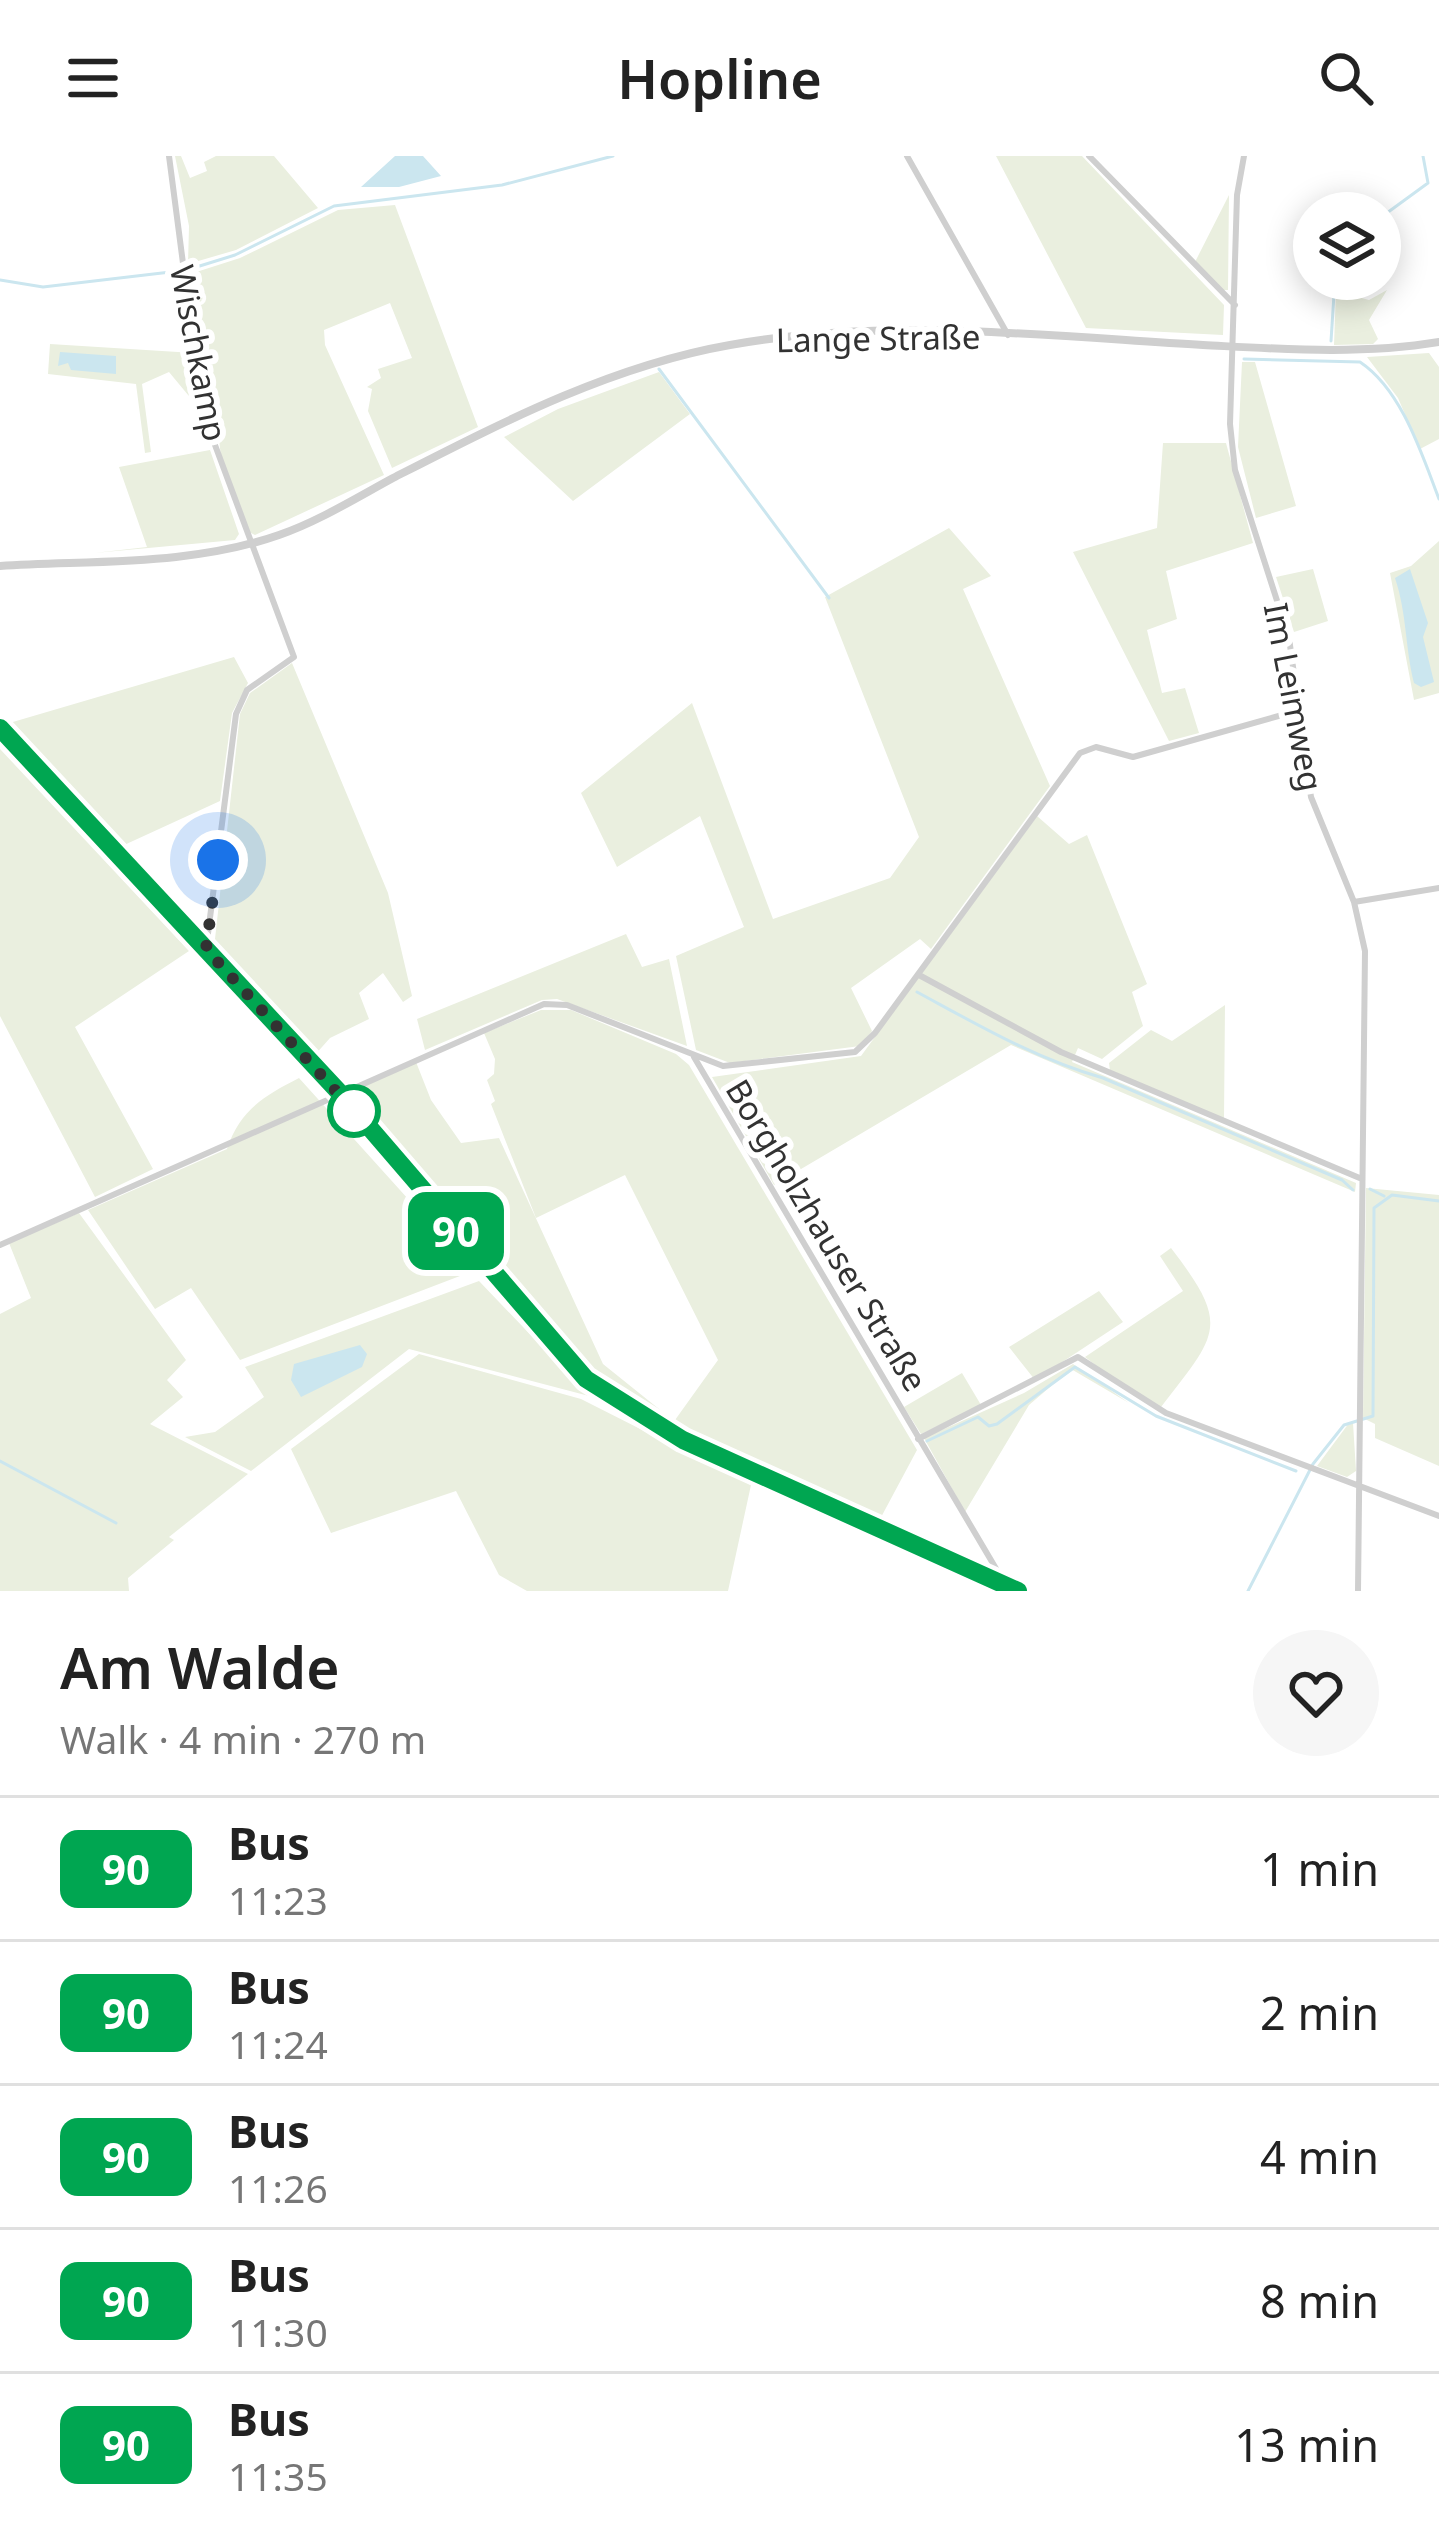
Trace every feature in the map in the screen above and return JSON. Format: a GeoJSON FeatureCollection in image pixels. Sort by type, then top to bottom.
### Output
{"type":"FeatureCollection","features":[{"type":"Feature","properties":{"kind":"main road"},"geometry":{"type":"LineString","coordinates":[[0,728],[338,1091],[567,1361],[616,1402],[683,1440],[1018,1591]]}},
{"type":"Feature","properties":{"kind":"street","name":"Wischkamp"},"geometry":{"type":"LineString","coordinates":[[169,156],[187,294],[211,388],[215,445],[294,657],[247,690],[236,714],[206,949]]}},
{"type":"Feature","properties":{"kind":"street"},"geometry":{"type":"LineString","coordinates":[[907,156],[1008,336]]}},
{"type":"Feature","properties":{"kind":"street"},"geometry":{"type":"LineString","coordinates":[[1089,156],[1235,304]]}},
{"type":"Feature","properties":{"kind":"street","name":"Im Leimweg"},"geometry":{"type":"LineString","coordinates":[[1244,156],[1237,195],[1232,346],[1234,470],[1289,638],[1311,797],[1354,902],[1365,951],[1358,1591]]}},
{"type":"Feature","properties":{"kind":"street","name":"Lange Straße"},"geometry":{"type":"LineString","coordinates":[[0,566],[206,555],[250,544],[325,515],[546,402],[695,352],[846,332],[1354,350],[1439,342]]}},
{"type":"Feature","properties":{"kind":"street"},"geometry":{"type":"LineString","coordinates":[[0,1245],[338,1091],[544,1004],[567,1005],[723,1066],[855,1052],[918,975],[1080,753],[1096,747],[1133,757],[1300,710]]}},
{"type":"Feature","properties":{"kind":"street"},"geometry":{"type":"LineString","coordinates":[[1354,902],[1439,889]]}},
{"type":"Feature","properties":{"kind":"street"},"geometry":{"type":"LineString","coordinates":[[918,975],[1061,1052],[1362,1179]]}},
{"type":"Feature","properties":{"kind":"street","name":"Borgholzhauser Straße"},"geometry":{"type":"LineString","coordinates":[[694,1057],[998,1572],[997,1582]]}},
{"type":"Feature","properties":{"kind":"street","name":"Borgholzhauser Straße"},"geometry":{"type":"LineString","coordinates":[[918,1439],[1017,1393],[1078,1357],[1166,1413],[1359,1487]]}},
{"type":"Feature","properties":{"kind":"street"},"geometry":{"type":"LineString","coordinates":[[1359,1487],[1439,1516]]}},
{"type":"Feature","properties":{"kind":"green space"},"geometry":{"type":"Polygon","coordinates":[[[175,156],[181,156],[190,178],[207,171],[204,162],[216,156],[274,156],[318,208],[236,250],[188,264],[189,226],[175,156]]]}},
{"type":"Feature","properties":{"kind":"green space"},"geometry":{"type":"Polygon","coordinates":[[[996,156],[1082,156],[1224,305],[1223,335],[1086,328],[996,156]]]}},
{"type":"Feature","properties":{"kind":"green space"},"geometry":{"type":"Polygon","coordinates":[[[1229,195],[1228,290],[1221,290],[1195,262],[1229,195]]]}},
{"type":"Feature","properties":{"kind":"green space"},"geometry":{"type":"Polygon","coordinates":[[[395,205],[478,427],[392,468],[368,411],[372,389],[367,387],[381,378],[378,369],[412,358],[390,303],[324,330],[325,345],[384,475],[255,535],[249,532],[221,457],[212,376],[187,275],[240,258],[338,210],[395,205]]]}},
{"type":"Feature","properties":{"kind":"green space"},"geometry":{"type":"Polygon","coordinates":[[[1336,300],[1381,300],[1369,320],[1378,339],[1373,344],[1334,345],[1336,300]]]}},
{"type":"Feature","properties":{"kind":"green space"},"geometry":{"type":"Polygon","coordinates":[[[50,344],[194,353],[209,440],[204,441],[198,407],[169,372],[142,384],[151,452],[145,453],[136,384],[48,374],[50,344]]]}},
{"type":"Feature","properties":{"kind":"green space"},"geometry":{"type":"Polygon","coordinates":[[[1429,353],[1439,367],[1439,439],[1420,449],[1398,398],[1367,357],[1429,353]]]}},
{"type":"Feature","properties":{"kind":"green space"},"geometry":{"type":"Polygon","coordinates":[[[1242,362],[1255,362],[1296,506],[1256,518],[1238,447],[1242,362]]]}},
{"type":"Feature","properties":{"kind":"green space"},"geometry":{"type":"Polygon","coordinates":[[[659,372],[690,414],[573,501],[504,437],[558,409],[659,372]]]}},
{"type":"Feature","properties":{"kind":"green space"},"geometry":{"type":"Polygon","coordinates":[[[1163,443],[1226,443],[1253,543],[1166,571],[1177,619],[1147,630],[1162,693],[1185,688],[1199,733],[1169,741],[1073,552],[1157,528],[1163,443]]]}},
{"type":"Feature","properties":{"kind":"green space"},"geometry":{"type":"Polygon","coordinates":[[[210,450],[239,534],[235,540],[94,553],[147,547],[119,467],[210,450]]]}},
{"type":"Feature","properties":{"kind":"green space"},"geometry":{"type":"Polygon","coordinates":[[[949,528],[991,576],[963,589],[1050,786],[931,949],[920,939],[851,988],[872,1031],[860,1046],[730,1063],[696,1050],[676,956],[744,927],[700,816],[617,867],[581,793],[692,703],[773,919],[890,878],[919,837],[825,597],[949,528]]]}},
{"type":"Feature","properties":{"kind":"green space"},"geometry":{"type":"Polygon","coordinates":[[[1439,541],[1439,693],[1414,700],[1390,573],[1411,566],[1439,541]]]}},
{"type":"Feature","properties":{"kind":"green space"},"geometry":{"type":"Polygon","coordinates":[[[1313,569],[1328,621],[1294,632],[1276,577],[1313,569]]]}},
{"type":"Feature","properties":{"kind":"green space"},"geometry":{"type":"Polygon","coordinates":[[[234,657],[248,683],[232,713],[220,801],[122,846],[6,724],[234,657]]]}},
{"type":"Feature","properties":{"kind":"green space"},"geometry":{"type":"Polygon","coordinates":[[[292,663],[388,893],[412,996],[403,1002],[383,973],[359,993],[369,1019],[330,1038],[314,1056],[214,948],[240,714],[250,693],[292,663]]]}},
{"type":"Feature","properties":{"kind":"green space"},"geometry":{"type":"Polygon","coordinates":[[[0,749],[189,951],[75,1027],[153,1169],[95,1197],[0,1016],[0,749]]]}},
{"type":"Feature","properties":{"kind":"green space"},"geometry":{"type":"Polygon","coordinates":[[[1037,816],[1069,844],[1087,835],[1147,984],[1132,992],[1143,1026],[1102,1059],[1078,1048],[1072,1062],[1356,1183],[1355,1192],[1011,1045],[774,1185],[712,1077],[861,1056],[1037,816]]]}},
{"type":"Feature","properties":{"kind":"green space"},"geometry":{"type":"Polygon","coordinates":[[[626,934],[642,967],[669,959],[687,1046],[557,999],[542,1000],[425,1050],[417,1019],[626,934]]]}},
{"type":"Feature","properties":{"kind":"green space"},"geometry":{"type":"Polygon","coordinates":[[[1225,1005],[1224,1119],[1110,1071],[1109,1063],[1151,1030],[1172,1041],[1225,1005]]]}},
{"type":"Feature","properties":{"kind":"green space"},"geometry":{"type":"Polygon","coordinates":[[[541,1010],[571,1010],[676,1054],[689,1065],[917,1450],[879,1521],[670,1427],[718,1360],[625,1175],[536,1218],[491,1104],[495,1101],[487,1080],[494,1074],[495,1059],[484,1033],[541,1010]]]}},
{"type":"Feature","properties":{"kind":"green space"},"geometry":{"type":"Polygon","coordinates":[[[416,1062],[431,1100],[461,1143],[499,1138],[603,1364],[669,1417],[664,1423],[579,1364],[350,1091],[416,1062]]]}},
{"type":"Feature","properties":{"kind":"green space"},"geometry":{"type":"Polygon","coordinates":[[[299,1078],[473,1271],[240,1360],[191,1288],[155,1309],[88,1210],[227,1149],[255,1106],[299,1078]]]}},
{"type":"Feature","properties":{"kind":"green space"},"geometry":{"type":"Polygon","coordinates":[[[1366,1188],[1439,1195],[1439,1466],[1375,1438],[1375,1424],[1363,1418],[1366,1188]]]}},
{"type":"Feature","properties":{"kind":"green space"},"geometry":{"type":"Polygon","coordinates":[[[79,1213],[186,1360],[167,1380],[183,1397],[150,1424],[248,1474],[169,1537],[174,1540],[128,1578],[129,1591],[0,1591],[0,1314],[31,1298],[9,1243],[79,1213]]]}},
{"type":"Feature","properties":{"kind":"green space"},"geometry":{"type":"Polygon","coordinates":[[[1171,1248],[1203,1295],[1210,1329],[1195,1362],[1161,1407],[1125,1388],[1085,1357],[1183,1291],[1160,1256],[1171,1248]]]}},
{"type":"Feature","properties":{"kind":"green space"},"geometry":{"type":"Polygon","coordinates":[[[479,1281],[589,1396],[409,1349],[251,1471],[185,1437],[215,1432],[264,1397],[245,1367],[479,1281]]]}},
{"type":"Feature","properties":{"kind":"green space"},"geometry":{"type":"Polygon","coordinates":[[[1099,1291],[1123,1322],[1035,1380],[1009,1347],[1099,1291]]]}},
{"type":"Feature","properties":{"kind":"green space"},"geometry":{"type":"Polygon","coordinates":[[[419,1354],[581,1399],[751,1485],[728,1591],[527,1591],[499,1575],[456,1491],[331,1533],[291,1449],[419,1354]]]}},
{"type":"Feature","properties":{"kind":"green space"},"geometry":{"type":"Polygon","coordinates":[[[1073,1364],[1129,1403],[1071,1369],[1029,1405],[965,1512],[924,1438],[1024,1393],[1073,1364]]]}},
{"type":"Feature","properties":{"kind":"green space"},"geometry":{"type":"Polygon","coordinates":[[[962,1373],[981,1405],[921,1434],[904,1407],[962,1373]]]}},
{"type":"Feature","properties":{"kind":"green space"},"geometry":{"type":"Polygon","coordinates":[[[1353,1423],[1356,1471],[1347,1477],[1317,1466],[1353,1423]]]}},
{"type":"Feature","properties":{"kind":"water"},"geometry":{"type":"Polygon","coordinates":[[[395,156],[423,156],[441,176],[399,187],[361,187],[395,156]]]}},
{"type":"Feature","properties":{"kind":"water"},"geometry":{"type":"Polygon","coordinates":[[[60,352],[116,356],[116,374],[71,370],[68,363],[58,366],[60,352]]]}},
{"type":"Feature","properties":{"kind":"water"},"geometry":{"type":"Polygon","coordinates":[[[1410,569],[1428,623],[1423,637],[1434,682],[1421,687],[1414,683],[1395,578],[1410,569]]]}},
{"type":"Feature","properties":{"kind":"water"},"geometry":{"type":"Polygon","coordinates":[[[360,1345],[367,1354],[362,1367],[301,1397],[291,1380],[294,1364],[360,1345]]]}},
{"type":"Feature","properties":{"kind":"waterway"},"geometry":{"type":"LineString","coordinates":[[190,269],[235,255],[334,206],[502,185],[613,156]]}},
{"type":"Feature","properties":{"kind":"waterway"},"geometry":{"type":"LineString","coordinates":[[1401,203],[1428,183],[1423,156]]}},
{"type":"Feature","properties":{"kind":"waterway"},"geometry":{"type":"LineString","coordinates":[[0,280],[43,287],[179,271]]}},
{"type":"Feature","properties":{"kind":"waterway"},"geometry":{"type":"LineString","coordinates":[[1331,341],[1334,300]]}},
{"type":"Feature","properties":{"kind":"waterway"},"geometry":{"type":"LineString","coordinates":[[1244,359],[1360,362],[1399,406],[1439,499]]}},
{"type":"Feature","properties":{"kind":"waterway"},"geometry":{"type":"LineString","coordinates":[[659,369],[829,598]]}},
{"type":"Feature","properties":{"kind":"waterway"},"geometry":{"type":"LineString","coordinates":[[0,738],[123,870]]}},
{"type":"Feature","properties":{"kind":"waterway"},"geometry":{"type":"LineString","coordinates":[[133,881],[191,943]]}},
{"type":"Feature","properties":{"kind":"waterway"},"geometry":{"type":"LineString","coordinates":[[917,992],[1031,1051],[1342,1180],[1353,1190]]}},
{"type":"Feature","properties":{"kind":"waterway"},"geometry":{"type":"LineString","coordinates":[[1370,1189],[1384,1196]]}},
{"type":"Feature","properties":{"kind":"waterway"},"geometry":{"type":"LineString","coordinates":[[1248,1591],[1313,1464],[1344,1425],[1373,1416],[1374,1208],[1392,1195],[1439,1201]]}},
{"type":"Feature","properties":{"kind":"waterway"},"geometry":{"type":"LineString","coordinates":[[927,1441],[978,1417],[989,1426],[997,1424],[1075,1367],[1156,1416],[1296,1471]]}},
{"type":"Feature","properties":{"kind":"waterway"},"geometry":{"type":"LineString","coordinates":[[0,1461],[116,1523]]}},
{"type":"Feature","properties":{"kind":"bus line","name":"90"},"geometry":{"type":"LineString","coordinates":[[0,728],[338,1091],[586,1379],[650,1424],[1018,1591]]}},
{"type":"Feature","properties":{"kind":"route"},"geometry":{"type":"LineString","coordinates":[[218,860],[206,949],[354,1111]]}}]}
